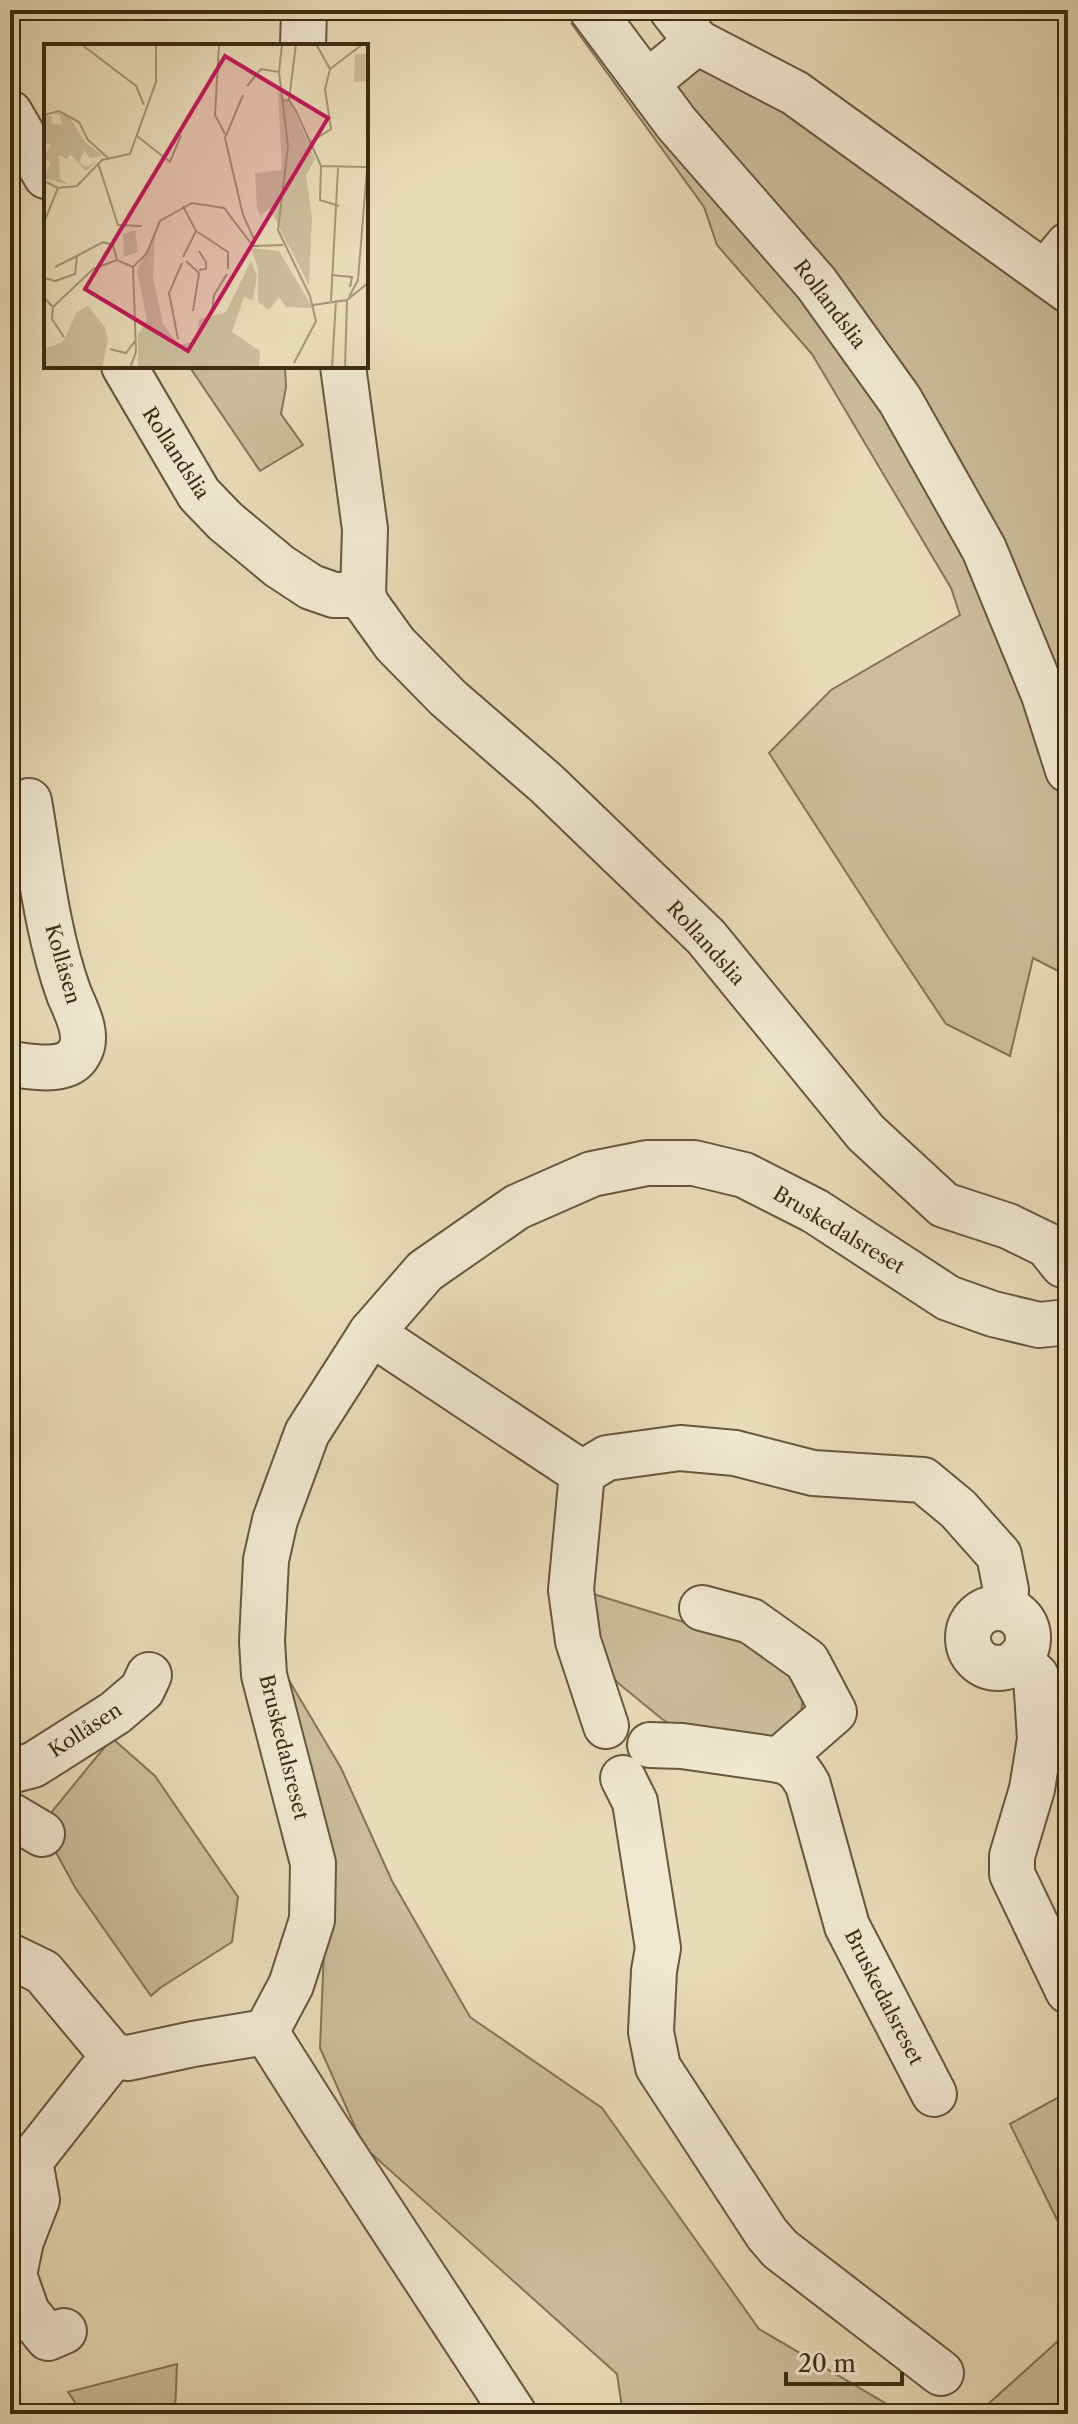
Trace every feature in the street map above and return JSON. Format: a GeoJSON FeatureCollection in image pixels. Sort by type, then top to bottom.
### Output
{"type":"FeatureCollection","features":[{"type":"Feature","properties":{"kind":"street"},"geometry":{"type":"LineString","coordinates":[[303,44],[304,10]]}},
{"type":"Feature","properties":{"kind":"street","name":"Rollandslia"},"geometry":{"type":"LineString","coordinates":[[592,10],[677,124],[816,283],[900,400],[984,549],[1044,695],[1068,770]]}},
{"type":"Feature","properties":{"kind":"street"},"geometry":{"type":"LineString","coordinates":[[648,82],[685,26],[795,93],[1060,269]]}},
{"type":"Feature","properties":{"kind":"street"},"geometry":{"type":"LineString","coordinates":[[10,113],[44,172]]}},
{"type":"Feature","properties":{"kind":"street","name":"Rollandslia"},"geometry":{"type":"LineString","coordinates":[[125,368],[199,494],[225,521],[279,566],[311,587],[334,595],[363,595],[395,644],[448,698],[547,784],[706,937],[866,1133],[944,1205],[1008,1226],[1047,1245],[1063,1265]]}},
{"type":"Feature","properties":{"kind":"street"},"geometry":{"type":"LineString","coordinates":[[343,368],[365,529],[363,595]]}},
{"type":"Feature","properties":{"kind":"street","name":"Kollåsen"},"geometry":{"type":"LineString","coordinates":[[10,1064],[43,1067],[67,1065],[80,1053],[83,1031],[49,920],[29,801]]}},
{"type":"Feature","properties":{"kind":"street","name":"Bruskedalsreset"},"geometry":{"type":"LineString","coordinates":[[266,2032],[291,1985],[312,1920],[313,1863],[264,1675],[262,1641],[266,1560],[275,1520],[307,1433],[371,1333],[425,1271],[517,1207],[592,1174],[647,1163],[694,1163],[744,1175],[815,1211],[948,1298],[993,1314],[1039,1325],[1068,1322]]}},
{"type":"Feature","properties":{"kind":"street"},"geometry":{"type":"LineString","coordinates":[[371,1333],[582,1473]]}},
{"type":"Feature","properties":{"kind":"street"},"geometry":{"type":"LineString","coordinates":[[582,1473],[607,1458],[680,1448],[735,1453],[813,1473],[923,1480],[958,1509],[999,1555],[1006,1590],[1004,1608],[1020,1618],[1028,1635],[1027,1644],[1018,1660],[1036,1676],[1040,1739],[1032,1789],[1012,1856],[1012,1874],[1068,1991]]}},
{"type":"Feature","properties":{"kind":"street"},"geometry":{"type":"LineString","coordinates":[[582,1473],[571,1590],[578,1641],[606,1726]]}},
{"type":"Feature","properties":{"kind":"street"},"geometry":{"type":"LineString","coordinates":[[650,1745],[682,1746],[779,1760],[834,1712],[807,1661],[751,1621],[702,1608]]}},
{"type":"Feature","properties":{"kind":"street","name":"Kollåsen"},"geometry":{"type":"LineString","coordinates":[[10,1771],[33,1765],[115,1713],[142,1690],[149,1675]]}},
{"type":"Feature","properties":{"kind":"street"},"geometry":{"type":"LineString","coordinates":[[624,1721],[642,1729],[650,1745],[650,1755],[640,1771],[623,1778],[605,1772],[593,1749],[595,1740],[606,1726],[624,1721]]}},
{"type":"Feature","properties":{"kind":"street","name":"Bruskedalsreset"},"geometry":{"type":"LineString","coordinates":[[779,1760],[801,1771],[808,1785],[847,1926],[934,2094]]}},
{"type":"Feature","properties":{"kind":"street"},"geometry":{"type":"LineString","coordinates":[[623,1778],[635,1802],[658,1948],[651,2032],[658,2067],[767,2234],[780,2249],[941,2373]]}},
{"type":"Feature","properties":{"kind":"street"},"geometry":{"type":"LineString","coordinates":[[10,1956],[43,1972],[113,2056],[128,2058],[266,2032],[514,2414]]}},
{"type":"Feature","properties":{"kind":"street"},"geometry":{"type":"LineString","coordinates":[[64,2331],[48,2338],[27,2312],[14,2275],[21,2241],[37,2200],[20,2174],[113,2056]]}},
{"type":"Feature","properties":{"kind":"shaded area"},"geometry":{"type":"Polygon","coordinates":[[[571,23],[617,57],[661,66],[711,69],[741,78],[1068,308],[1068,976],[1033,958],[1010,1056],[946,1024],[769,753],[831,690],[960,615],[951,588],[812,354],[717,245],[704,207],[571,23]]]}},
{"type":"Feature","properties":{"kind":"shaded area"},"geometry":{"type":"Polygon","coordinates":[[[190,368],[285,368],[286,387],[281,414],[303,445],[260,471],[190,368]]]}},
{"type":"Feature","properties":{"kind":"shaded area"},"geometry":{"type":"Polygon","coordinates":[[[590,1593],[774,1650],[805,1681],[801,1714],[770,1739],[694,1738],[662,1719],[618,1683],[603,1666],[590,1593]]]}},
{"type":"Feature","properties":{"kind":"shaded area"},"geometry":{"type":"Polygon","coordinates":[[[277,1660],[341,1768],[392,1881],[470,2017],[602,2108],[759,2329],[887,2404],[967,2414],[623,2414],[617,2374],[364,2147],[320,2048],[328,1853],[277,1660]]]}},
{"type":"Feature","properties":{"kind":"shaded area"},"geometry":{"type":"Polygon","coordinates":[[[112,1738],[155,1776],[238,1897],[232,1942],[151,1996],[76,1889],[41,1825],[112,1738]]]}},
{"type":"Feature","properties":{"kind":"shaded area"},"geometry":{"type":"Polygon","coordinates":[[[1068,2092],[1068,2242],[1010,2124],[1068,2092]]]}},
{"type":"Feature","properties":{"kind":"shaded area"},"geometry":{"type":"Polygon","coordinates":[[[1068,2332],[1068,2414],[977,2414],[1068,2332]]]}},
{"type":"Feature","properties":{"kind":"shaded area"},"geometry":{"type":"Polygon","coordinates":[[[177,2364],[175,2414],[83,2414],[68,2392],[177,2364]]]}}]}
